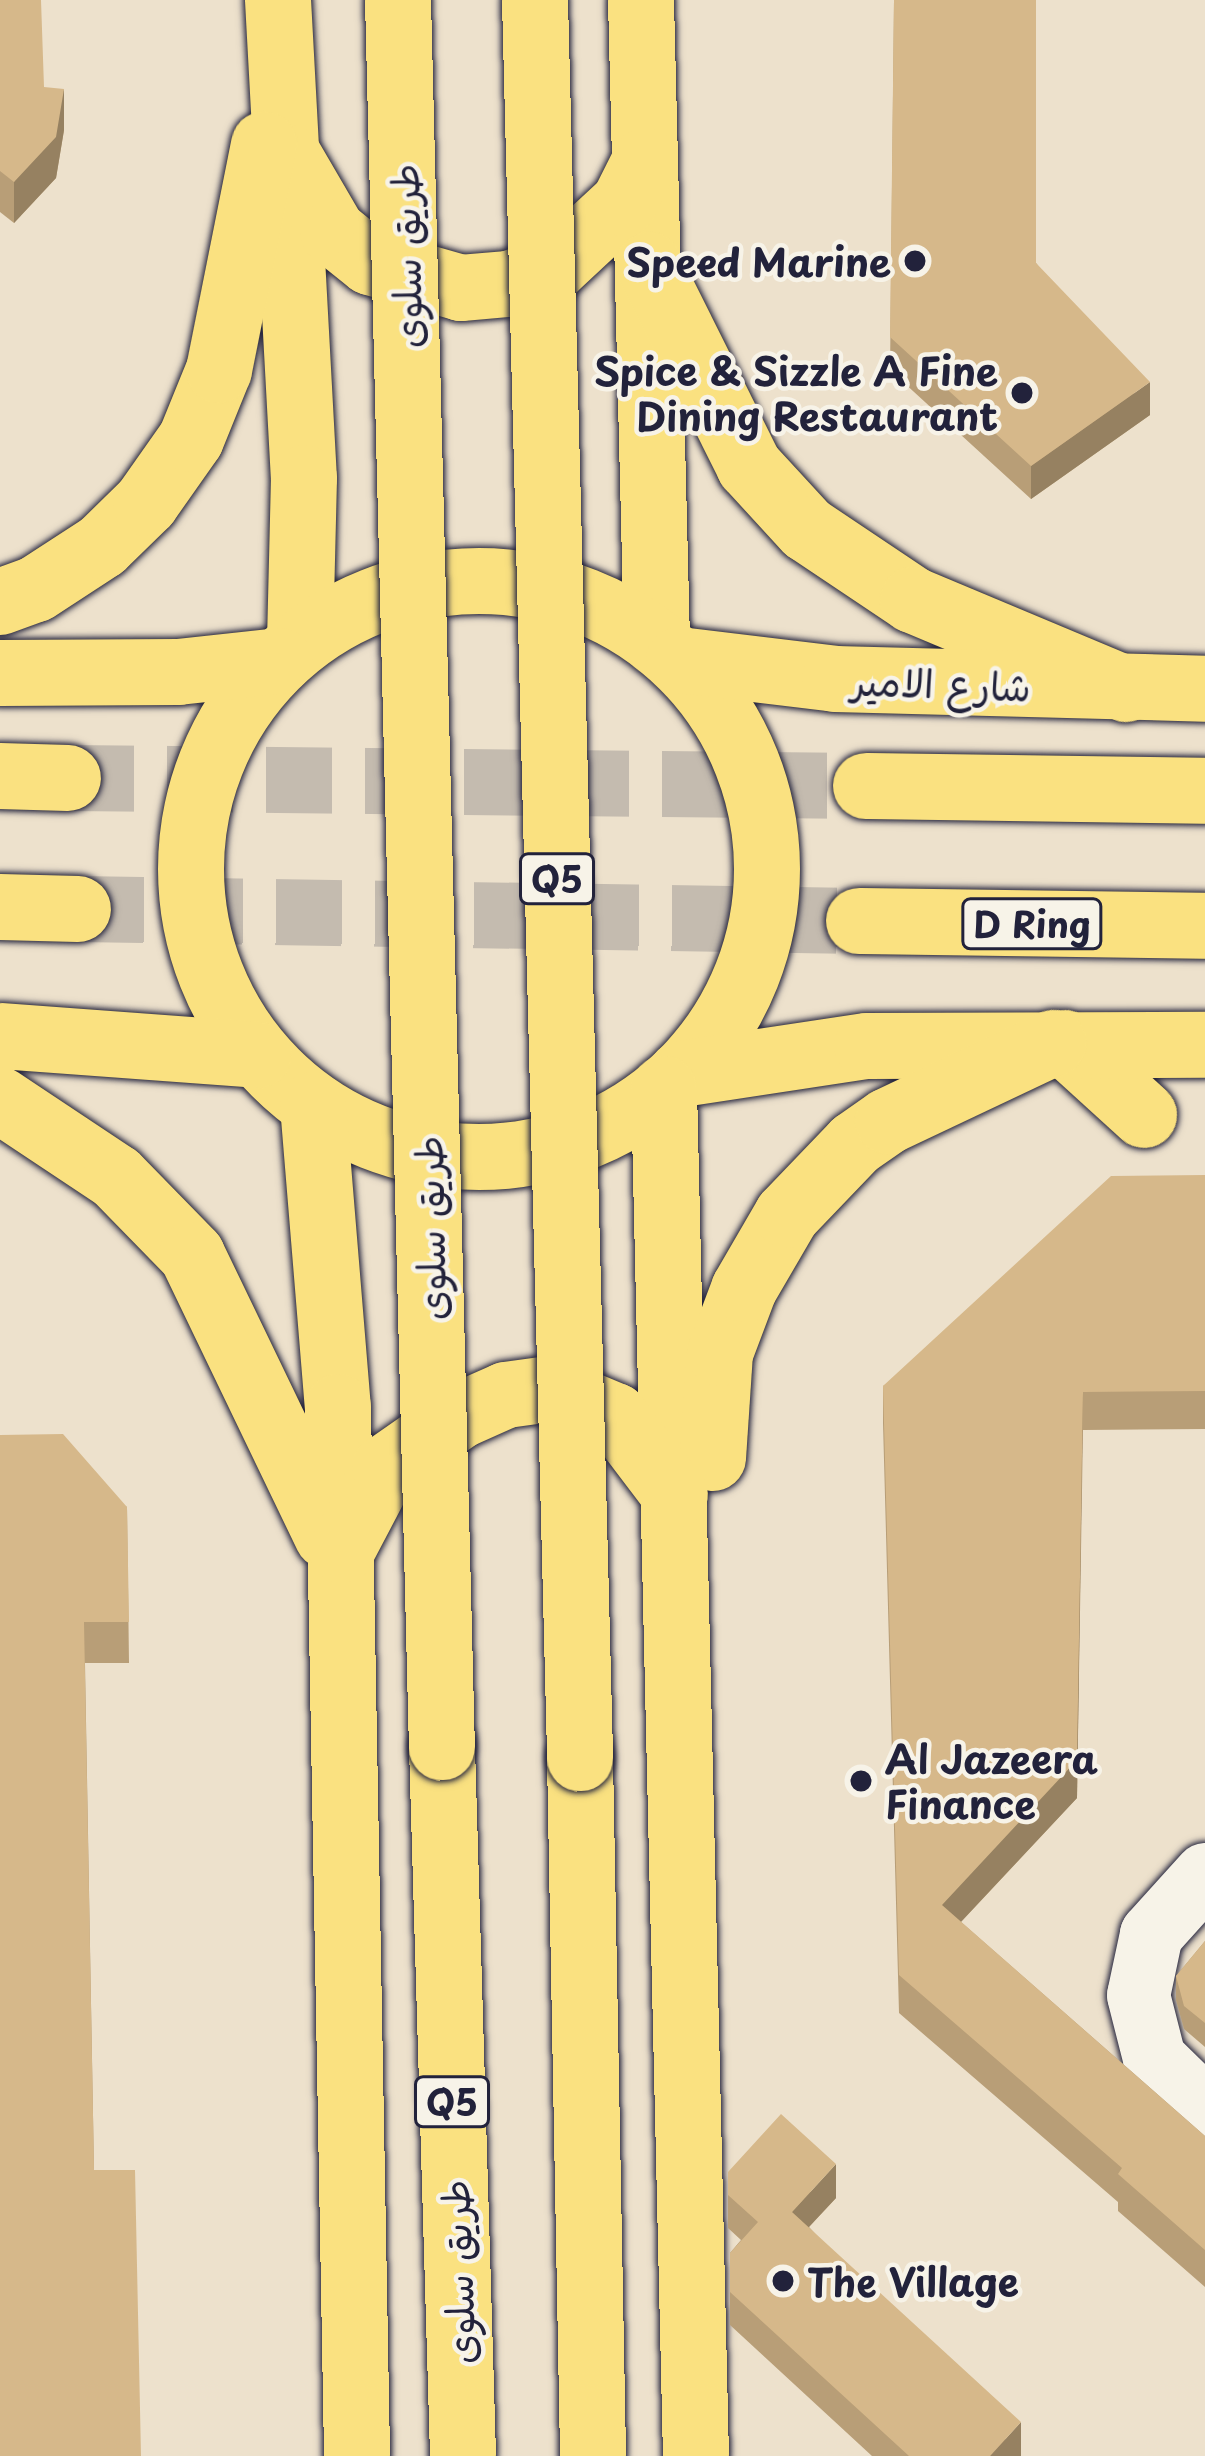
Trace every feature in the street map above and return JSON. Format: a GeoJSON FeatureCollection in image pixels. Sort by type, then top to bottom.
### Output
{"type":"FeatureCollection","features":[{"type":"Feature","properties":{"kind":"main road"},"geometry":{"type":"LineString","coordinates":[[278,0],[304,478],[290,651]]}},
{"type":"Feature","properties":{"kind":"main road","name":"طريق سلوى"},"geometry":{"type":"LineString","coordinates":[[398,0],[463,2456]]}},
{"type":"Feature","properties":{"kind":"main road","name":"Q5"},"geometry":{"type":"LineString","coordinates":[[535,0],[593,2456]]}},
{"type":"Feature","properties":{"kind":"main road"},"geometry":{"type":"LineString","coordinates":[[641,0],[668,651]]}},
{"type":"Feature","properties":{"kind":"main road"},"geometry":{"type":"LineString","coordinates":[[0,602],[36,589],[102,546],[146,503],[190,439],[218,370],[281,76]]}},
{"type":"Feature","properties":{"kind":"main road"},"geometry":{"type":"LineString","coordinates":[[286,149],[304,194],[352,247],[414,280],[461,288],[509,284],[554,268],[614,216],[645,161]]}},
{"type":"Feature","properties":{"kind":"main road"},"geometry":{"type":"LineString","coordinates":[[649,265],[749,466],[807,529],[913,600],[1126,689]]}},
{"type":"Feature","properties":{"kind":"main road"},"geometry":{"type":"LineString","coordinates":[[455,581],[526,584],[595,605],[668,651],[738,742],[766,840],[758,942],[723,1020],[673,1082],[600,1131],[508,1154],[451,1156],[378,1141],[313,1106],[258,1055],[205,962],[191,855],[217,750],[290,651],[348,610],[455,581]]}},
{"type":"Feature","properties":{"kind":"main road"},"geometry":{"type":"LineString","coordinates":[[0,673],[178,673],[290,651]]}},
{"type":"Feature","properties":{"kind":"main road","name":"شارع الامير"},"geometry":{"type":"LineString","coordinates":[[668,651],[835,679],[1205,689]]}},
{"type":"Feature","properties":{"kind":"main road"},"geometry":{"type":"LineString","coordinates":[[0,776],[68,778]]}},
{"type":"Feature","properties":{"kind":"main road"},"geometry":{"type":"LineString","coordinates":[[866,786],[1205,790]]}},
{"type":"Feature","properties":{"kind":"main road"},"geometry":{"type":"LineString","coordinates":[[0,908],[78,909]]}},
{"type":"Feature","properties":{"kind":"main road","name":"D Ring"},"geometry":{"type":"LineString","coordinates":[[859,921],[1205,926]]}},
{"type":"Feature","properties":{"kind":"main road"},"geometry":{"type":"LineString","coordinates":[[0,1036],[258,1055]]}},
{"type":"Feature","properties":{"kind":"main road"},"geometry":{"type":"LineString","coordinates":[[1059,1043],[1144,1115]]}},
{"type":"Feature","properties":{"kind":"main road"},"geometry":{"type":"LineString","coordinates":[[682,1737],[709,1682],[714,1388],[744,1289],[787,1215],[854,1144],[1059,1043]]}},
{"type":"Feature","properties":{"kind":"main road"},"geometry":{"type":"LineString","coordinates":[[673,1082],[867,1046],[1205,1045]]}},
{"type":"Feature","properties":{"kind":"main road"},"geometry":{"type":"LineString","coordinates":[[673,1082],[675,1495],[696,2456]]}},
{"type":"Feature","properties":{"kind":"main road"},"geometry":{"type":"LineString","coordinates":[[0,1100],[116,1178],[192,1255],[337,1558]]}},
{"type":"Feature","properties":{"kind":"main road"},"geometry":{"type":"LineString","coordinates":[[313,1106],[336,1364],[358,2456]]}},
{"type":"Feature","properties":{"kind":"main road"},"geometry":{"type":"LineString","coordinates":[[337,1558],[386,1468],[460,1415],[506,1395],[550,1389],[615,1416],[675,1495]]}},
{"type":"Feature","properties":{"kind":"street"},"geometry":{"type":"LineString","coordinates":[[1205,1874],[1150,1934],[1138,1995],[1154,2058],[1205,2108]]}},
{"type":"Feature","properties":{"kind":"building"},"geometry":{"type":"Polygon","coordinates":[[[0,0],[41,0],[44,87],[64,89],[56,137],[14,182],[0,171],[0,0]]]}},
{"type":"Feature","properties":{"kind":"building"},"geometry":{"type":"Polygon","coordinates":[[[894,0],[1036,0],[1036,263],[1150,382],[1031,466],[890,337],[894,0]]]}},
{"type":"Feature","properties":{"kind":"building"},"geometry":{"type":"Polygon","coordinates":[[[1205,1175],[1205,1391],[1083,1392],[1077,1760],[942,1905],[1205,2136],[1205,2250],[1118,2174],[1122,2168],[899,1975],[883,1386],[1111,1176],[1205,1175]]]}},
{"type":"Feature","properties":{"kind":"building"},"geometry":{"type":"Polygon","coordinates":[[[63,1434],[127,1507],[129,1622],[84,1622],[94,2170],[135,2170],[141,2456],[0,2456],[0,1435],[63,1434]]]}},
{"type":"Feature","properties":{"kind":"building"},"geometry":{"type":"Polygon","coordinates":[[[1205,1941],[1205,2023],[1184,2006],[1176,1976],[1205,1941]]]}},
{"type":"Feature","properties":{"kind":"building","name":"The Village"},"geometry":{"type":"Polygon","coordinates":[[[781,2114],[836,2164],[792,2212],[1021,2422],[990,2456],[909,2456],[730,2292],[730,2253],[758,2222],[728,2195],[728,2172],[781,2114]]]}},
{"type":"Feature","properties":{"kind":"tunnel"},"geometry":{"type":"LineString","coordinates":[[68,778],[866,786]]}},
{"type":"Feature","properties":{"kind":"tunnel"},"geometry":{"type":"LineString","coordinates":[[78,909],[859,921]]}},
{"type":"Feature","properties":{"kind":"place","name":"Speed Marine"},"geometry":{"type":"Point","coordinates":[915,261]}},
{"type":"Feature","properties":{"kind":"place","name":"Spice & Sizzle A Fine Dining Restaurant"},"geometry":{"type":"Point","coordinates":[1022,393]}},
{"type":"Feature","properties":{"kind":"place","name":"Al Jazeera Finance"},"geometry":{"type":"Point","coordinates":[861,1781]}},
{"type":"Feature","properties":{"kind":"place","name":"The Village"},"geometry":{"type":"Point","coordinates":[783,2281]}}]}
